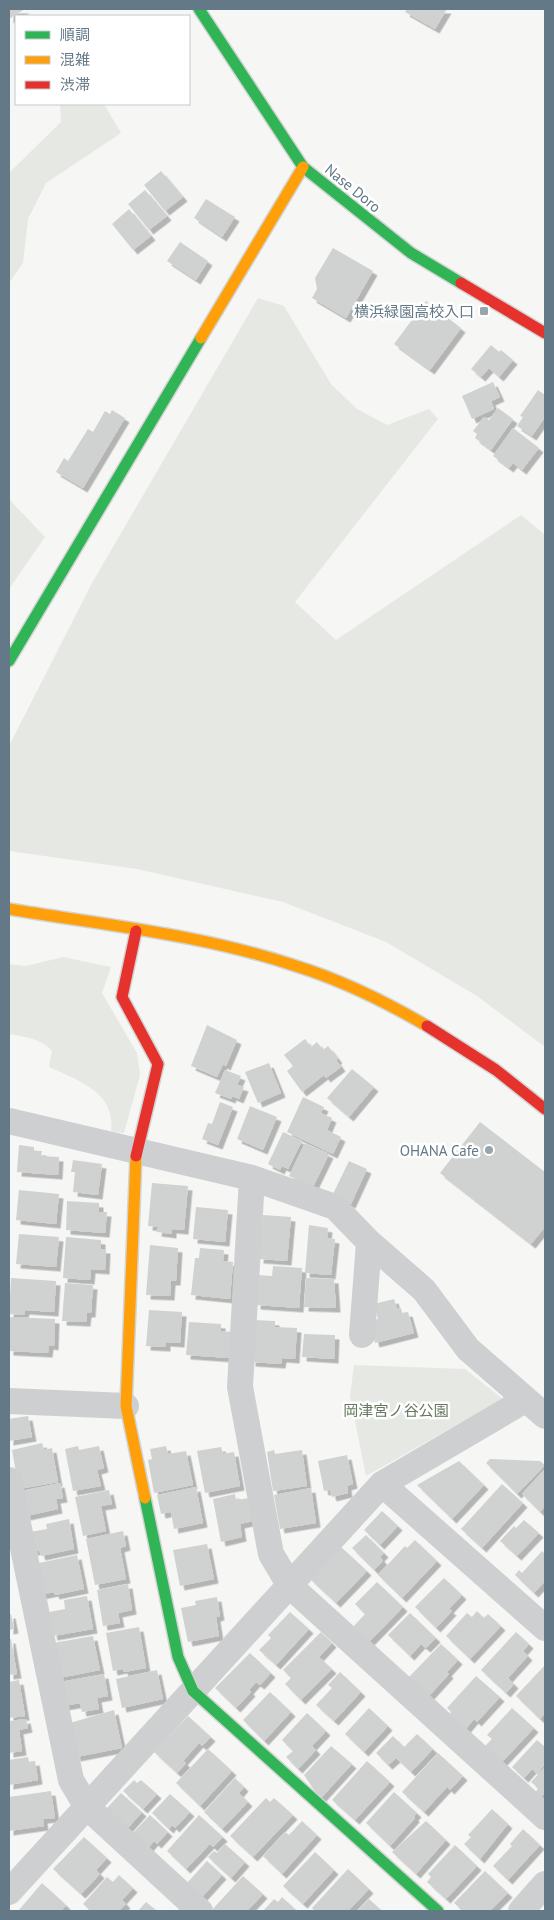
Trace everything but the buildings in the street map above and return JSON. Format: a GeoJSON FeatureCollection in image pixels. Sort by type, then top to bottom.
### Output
{"type":"FeatureCollection","features":[{"type":"Feature","properties":{"kind":"street","name":"Nase Doro"},"geometry":{"type":"LineString","coordinates":[[199,9],[303,167],[411,253],[545,333]]}},
{"type":"Feature","properties":{"kind":"street"},"geometry":{"type":"LineString","coordinates":[[9,661],[303,167]]}},
{"type":"Feature","properties":{"kind":"street"},"geometry":{"type":"LineString","coordinates":[[9,909],[214,944],[292,964],[360,991],[443,1033],[512,1081],[545,1109]]}},
{"type":"Feature","properties":{"kind":"street"},"geometry":{"type":"LineString","coordinates":[[136,931],[122,998],[158,1064],[136,1151],[126,1406],[178,1658],[193,1691],[438,1911]]}},
{"type":"Feature","properties":{"kind":"street"},"geometry":{"type":"LineString","coordinates":[[9,1121],[252,1178],[335,1208],[369,1242],[424,1290],[468,1349],[545,1416]]}},
{"type":"Feature","properties":{"kind":"street"},"geometry":{"type":"LineString","coordinates":[[252,1178],[240,1387],[271,1554],[290,1586],[545,1817]]}},
{"type":"Feature","properties":{"kind":"street"},"geometry":{"type":"LineString","coordinates":[[362,1335],[369,1242]]}},
{"type":"Feature","properties":{"kind":"street"},"geometry":{"type":"LineString","coordinates":[[9,1892],[382,1484],[525,1400]]}},
{"type":"Feature","properties":{"kind":"street"},"geometry":{"type":"LineString","coordinates":[[9,1401],[126,1406]]}},
{"type":"Feature","properties":{"kind":"street"},"geometry":{"type":"LineString","coordinates":[[9,1480],[70,1780],[87,1807],[200,1911]]}},
{"type":"Feature","properties":{"kind":"street"},"geometry":{"type":"LineString","coordinates":[[382,1484],[545,1628]]}},
{"type":"Feature","properties":{"kind":"street"},"geometry":{"type":"LineString","coordinates":[[521,1911],[545,1884]]}},
{"type":"Feature","properties":{"kind":"green space"},"geometry":{"type":"Polygon","coordinates":[[[60,105],[105,105],[121,133],[46,183],[28,219],[23,263],[9,283],[9,173],[61,122],[60,105]]]}},
{"type":"Feature","properties":{"kind":"green space"},"geometry":{"type":"Polygon","coordinates":[[[258,298],[284,306],[331,384],[357,409],[387,425],[429,409],[438,419],[295,602],[336,640],[521,515],[545,535],[545,1047],[477,996],[386,942],[283,902],[137,869],[9,851],[9,746],[92,583],[258,298]]]}},
{"type":"Feature","properties":{"kind":"green space"},"geometry":{"type":"Polygon","coordinates":[[[9,499],[45,537],[9,589],[9,499]]]}},
{"type":"Feature","properties":{"kind":"green space"},"geometry":{"type":"Polygon","coordinates":[[[63,957],[111,967],[102,993],[137,1053],[140,1075],[124,1133],[111,1132],[111,1118],[108,1107],[93,1090],[72,1077],[49,1067],[52,1051],[48,1047],[32,1039],[9,1034],[9,964],[26,966],[63,957]]]}},
{"type":"Feature","properties":{"kind":"green space","name":"岡津宮ノ谷公園"},"geometry":{"type":"Polygon","coordinates":[[[354,1365],[465,1369],[503,1399],[366,1476],[350,1396],[354,1365]]]}},
{"type":"Feature","properties":{"kind":"traffic: fast"},"geometry":{"type":"LineString","coordinates":[[199,9],[303,167],[411,253],[461,283]]}},
{"type":"Feature","properties":{"kind":"traffic: fast"},"geometry":{"type":"LineString","coordinates":[[9,661],[201,338]]}},
{"type":"Feature","properties":{"kind":"traffic: fast"},"geometry":{"type":"LineString","coordinates":[[145,1498],[178,1657],[193,1691],[438,1911]]}},
{"type":"Feature","properties":{"kind":"traffic: slow"},"geometry":{"type":"LineString","coordinates":[[201,338],[303,167]]}},
{"type":"Feature","properties":{"kind":"traffic: slow"},"geometry":{"type":"LineString","coordinates":[[9,909],[154,932],[261,955],[346,985],[396,1008],[427,1026]]}},
{"type":"Feature","properties":{"kind":"traffic: slow"},"geometry":{"type":"LineString","coordinates":[[136,1156],[126,1406],[145,1498]]}},
{"type":"Feature","properties":{"kind":"traffic: jam"},"geometry":{"type":"LineString","coordinates":[[461,283],[545,333]]}},
{"type":"Feature","properties":{"kind":"traffic: jam"},"geometry":{"type":"LineString","coordinates":[[136,931],[122,997],[158,1064],[136,1156]]}},
{"type":"Feature","properties":{"kind":"traffic: jam"},"geometry":{"type":"LineString","coordinates":[[427,1026],[496,1070],[545,1109]]}},
{"type":"Feature","properties":{"kind":"place","name":"横浜緑園高校入口"},"geometry":{"type":"Point","coordinates":[484,311]}},
{"type":"Feature","properties":{"kind":"place","name":"OHANA Cafe"},"geometry":{"type":"Point","coordinates":[489,1150]}}]}
